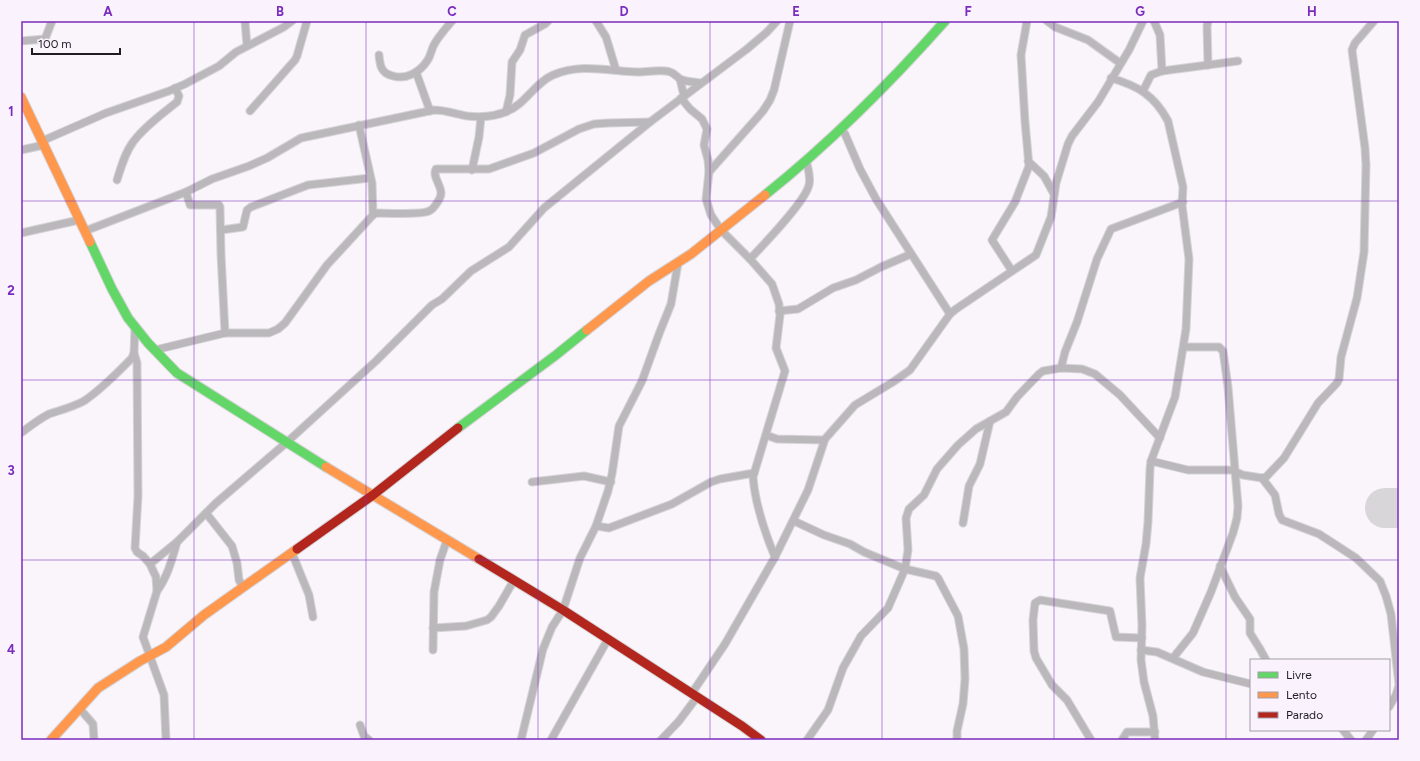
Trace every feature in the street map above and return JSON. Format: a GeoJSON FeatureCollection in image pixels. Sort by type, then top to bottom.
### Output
{"type":"FeatureCollection","features":[{"type":"Feature","properties":{"kind":"street"},"geometry":{"type":"LineString","coordinates":[[21,41],[45,39],[52,21]]}},
{"type":"Feature","properties":{"kind":"street"},"geometry":{"type":"LineString","coordinates":[[245,21],[247,46]]}},
{"type":"Feature","properties":{"kind":"street"},"geometry":{"type":"LineString","coordinates":[[21,150],[43,143],[106,113],[175,88],[219,66],[247,46],[284,27],[292,21]]}},
{"type":"Feature","properties":{"kind":"street"},"geometry":{"type":"LineString","coordinates":[[250,111],[295,60],[307,21]]}},
{"type":"Feature","properties":{"kind":"street"},"geometry":{"type":"LineString","coordinates":[[379,55],[380,67],[385,74],[405,77],[416,72],[427,61],[435,43],[452,21]]}},
{"type":"Feature","properties":{"kind":"street"},"geometry":{"type":"LineString","coordinates":[[506,112],[510,95],[512,62],[520,50],[526,35],[548,21]]}},
{"type":"Feature","properties":{"kind":"street"},"geometry":{"type":"LineString","coordinates":[[596,21],[606,37],[616,70]]}},
{"type":"Feature","properties":{"kind":"street"},"geometry":{"type":"LineString","coordinates":[[150,564],[177,542],[206,513],[376,361],[432,305],[442,300],[471,271],[509,247],[544,208],[650,122],[747,49],[767,32],[777,21]]}},
{"type":"Feature","properties":{"kind":"street"},"geometry":{"type":"LineString","coordinates":[[709,172],[763,111],[770,100],[774,90],[790,21]]}},
{"type":"Feature","properties":{"kind":"street"},"geometry":{"type":"LineString","coordinates":[[51,740],[98,688],[173,641],[204,615],[373,495],[556,355],[613,309],[650,281],[678,263],[721,230],[806,160],[840,129],[904,67],[945,21]]}},
{"type":"Feature","properties":{"kind":"street"},"geometry":{"type":"LineString","coordinates":[[1012,271],[992,240],[1019,195],[1028,171],[1021,55],[1027,21]]}},
{"type":"Feature","properties":{"kind":"street"},"geometry":{"type":"LineString","coordinates":[[1047,21],[1055,27],[1088,40],[1120,63]]}},
{"type":"Feature","properties":{"kind":"street"},"geometry":{"type":"LineString","coordinates":[[661,740],[679,721],[775,557],[808,490],[824,440],[828,434],[855,405],[910,370],[950,314],[966,301],[1036,254],[1050,222],[1057,175],[1068,144],[1072,136],[1094,108],[1143,21]]}},
{"type":"Feature","properties":{"kind":"street"},"geometry":{"type":"LineString","coordinates":[[1154,21],[1161,39],[1162,71]]}},
{"type":"Feature","properties":{"kind":"street"},"geometry":{"type":"LineString","coordinates":[[1208,21],[1208,65]]}},
{"type":"Feature","properties":{"kind":"street"},"geometry":{"type":"LineString","coordinates":[[1151,461],[1188,470],[1234,471],[1238,474],[1262,478],[1270,474],[1284,458],[1318,404],[1337,383],[1339,379],[1341,357],[1357,298],[1364,252],[1366,207],[1365,148],[1352,50],[1355,43],[1374,21]]}},
{"type":"Feature","properties":{"kind":"street"},"geometry":{"type":"LineString","coordinates":[[1143,91],[1151,75],[1162,71],[1238,61]]}},
{"type":"Feature","properties":{"kind":"street"},"geometry":{"type":"LineString","coordinates":[[85,231],[186,192],[212,179],[249,166],[267,158],[301,138],[430,111],[442,110],[466,116],[481,117],[506,112],[520,103],[544,80],[553,75],[570,70],[592,68],[635,72],[670,72],[680,79],[701,84]]}},
{"type":"Feature","properties":{"kind":"street"},"geometry":{"type":"LineString","coordinates":[[416,72],[430,111]]}},
{"type":"Feature","properties":{"kind":"street"},"geometry":{"type":"LineString","coordinates":[[1111,78],[1126,82],[1143,91],[1164,113],[1168,121],[1183,187],[1182,202],[1189,259],[1184,347],[1175,396],[1151,461],[1146,544],[1140,578],[1141,650],[1144,682],[1153,716],[1155,740]]}},
{"type":"Feature","properties":{"kind":"street"},"geometry":{"type":"LineString","coordinates":[[680,79],[682,97],[690,109],[706,124],[707,129],[704,150],[708,160],[709,172],[706,199],[711,215],[721,230],[772,284],[776,293],[779,311],[776,348],[784,371],[754,473],[756,494],[767,535],[775,557]]}},
{"type":"Feature","properties":{"kind":"street"},"geometry":{"type":"LineString","coordinates":[[117,180],[126,154],[132,143],[140,134],[177,102],[179,96],[175,88]]}},
{"type":"Feature","properties":{"kind":"street"},"geometry":{"type":"LineString","coordinates":[[21,97],[112,289],[128,318],[177,373],[286,443],[563,610],[695,695],[761,740]]}},
{"type":"Feature","properties":{"kind":"street"},"geometry":{"type":"LineString","coordinates":[[472,170],[479,137],[481,117]]}},
{"type":"Feature","properties":{"kind":"street"},"geometry":{"type":"LineString","coordinates":[[155,350],[225,333],[260,334],[269,333],[278,329],[286,322],[327,265],[373,215],[376,213],[424,212],[432,209],[440,197],[440,188],[435,172],[436,169],[488,169],[534,153],[579,129],[594,124],[608,122],[650,122]]}},
{"type":"Feature","properties":{"kind":"street"},"geometry":{"type":"LineString","coordinates":[[360,125],[372,183],[373,215]]}},
{"type":"Feature","properties":{"kind":"street"},"geometry":{"type":"LineString","coordinates":[[840,129],[845,134],[860,169],[876,200],[950,314]]}},
{"type":"Feature","properties":{"kind":"street"},"geometry":{"type":"LineString","coordinates":[[750,259],[796,208],[806,193],[809,185],[809,176],[806,160]]}},
{"type":"Feature","properties":{"kind":"street"},"geometry":{"type":"LineString","coordinates":[[1028,161],[1044,176],[1054,194]]}},
{"type":"Feature","properties":{"kind":"street"},"geometry":{"type":"LineString","coordinates":[[221,230],[240,228],[244,225],[247,210],[250,207],[308,185],[370,178]]}},
{"type":"Feature","properties":{"kind":"street"},"geometry":{"type":"LineString","coordinates":[[186,192],[190,205],[220,206],[225,333]]}},
{"type":"Feature","properties":{"kind":"street"},"geometry":{"type":"LineString","coordinates":[[1061,368],[1065,352],[1077,322],[1097,259],[1111,229],[1114,226],[1182,202]]}},
{"type":"Feature","properties":{"kind":"street"},"geometry":{"type":"LineString","coordinates":[[21,233],[79,220]]}},
{"type":"Feature","properties":{"kind":"street"},"geometry":{"type":"LineString","coordinates":[[779,311],[798,309],[832,288],[856,280],[911,254]]}},
{"type":"Feature","properties":{"kind":"street"},"geometry":{"type":"LineString","coordinates":[[521,740],[543,649],[550,631],[563,610],[580,558],[596,526],[611,482],[619,426],[642,381],[671,304],[678,263]]}},
{"type":"Feature","properties":{"kind":"street"},"geometry":{"type":"LineString","coordinates":[[135,327],[134,353],[137,363],[138,489],[135,548],[137,552],[150,564],[156,577],[157,591]]}},
{"type":"Feature","properties":{"kind":"street"},"geometry":{"type":"LineString","coordinates":[[1173,658],[1192,632],[1211,592],[1237,518],[1238,500],[1234,471],[1228,387],[1223,351],[1219,346],[1184,347]]}},
{"type":"Feature","properties":{"kind":"street"},"geometry":{"type":"LineString","coordinates":[[21,433],[35,422],[50,414],[71,407],[96,393],[132,358],[134,353]]}},
{"type":"Feature","properties":{"kind":"street"},"geometry":{"type":"LineString","coordinates":[[807,740],[828,710],[847,659],[861,636],[888,608],[905,569],[908,550],[906,518],[909,509],[924,495],[937,469],[958,445],[976,429],[1006,412],[1017,397],[1039,374],[1047,369],[1061,368],[1082,369],[1095,374],[1120,395],[1160,438]]}},
{"type":"Feature","properties":{"kind":"street"},"geometry":{"type":"LineString","coordinates":[[963,523],[969,486],[980,464],[990,421]]}},
{"type":"Feature","properties":{"kind":"street"},"geometry":{"type":"LineString","coordinates":[[766,435],[777,439],[824,440]]}},
{"type":"Feature","properties":{"kind":"street"},"geometry":{"type":"LineString","coordinates":[[596,526],[609,528],[672,504],[716,481],[754,473]]}},
{"type":"Feature","properties":{"kind":"street"},"geometry":{"type":"LineString","coordinates":[[532,482],[584,476],[611,482]]}},
{"type":"Feature","properties":{"kind":"street"},"geometry":{"type":"LineString","coordinates":[[1262,478],[1275,495],[1279,514],[1282,520],[1319,534],[1356,558],[1384,588],[1391,614],[1399,685],[1396,695],[1390,705]]}},
{"type":"Feature","properties":{"kind":"street"},"geometry":{"type":"LineString","coordinates":[[206,513],[232,546],[237,563],[239,580],[243,587]]}},
{"type":"Feature","properties":{"kind":"street"},"geometry":{"type":"LineString","coordinates":[[794,520],[818,532],[850,544],[864,552],[905,569],[936,576],[938,578],[958,616],[966,670],[963,704],[957,732],[957,740]]}},
{"type":"Feature","properties":{"kind":"street"},"geometry":{"type":"LineString","coordinates":[[433,650],[435,583],[440,560],[448,540]]}},
{"type":"Feature","properties":{"kind":"street"},"geometry":{"type":"LineString","coordinates":[[166,740],[164,695],[143,634],[157,591],[164,582],[168,572],[177,542]]}},
{"type":"Feature","properties":{"kind":"street"},"geometry":{"type":"LineString","coordinates":[[292,553],[309,595],[313,617]]}},
{"type":"Feature","properties":{"kind":"street"},"geometry":{"type":"LineString","coordinates":[[1220,566],[1229,586],[1250,619],[1250,633],[1265,659]]}},
{"type":"Feature","properties":{"kind":"street"},"geometry":{"type":"LineString","coordinates":[[433,628],[466,626],[487,620],[499,606],[514,580]]}},
{"type":"Feature","properties":{"kind":"street"},"geometry":{"type":"LineString","coordinates":[[1091,740],[1067,700],[1052,685],[1036,658],[1034,651],[1035,603],[1040,600],[1110,611],[1116,637],[1142,638]]}},
{"type":"Feature","properties":{"kind":"street"},"geometry":{"type":"LineString","coordinates":[[551,740],[608,639]]}},
{"type":"Feature","properties":{"kind":"street"},"geometry":{"type":"LineString","coordinates":[[1141,650],[1152,651],[1173,658],[1203,672],[1250,684]]}},
{"type":"Feature","properties":{"kind":"street"},"geometry":{"type":"LineString","coordinates":[[80,709],[93,724],[94,740]]}},
{"type":"Feature","properties":{"kind":"street"},"geometry":{"type":"LineString","coordinates":[[360,725],[364,736],[369,740]]}},
{"type":"Feature","properties":{"kind":"street"},"geometry":{"type":"LineString","coordinates":[[1344,731],[1352,740]]}},
{"type":"Feature","properties":{"kind":"street"},"geometry":{"type":"LineString","coordinates":[[1366,740],[1372,731]]}},
{"type":"Feature","properties":{"kind":"street"},"geometry":{"type":"LineString","coordinates":[[1122,740],[1127,732],[1155,732]]}},
{"type":"Feature","properties":{"kind":"runway"},"geometry":{"type":"LineString","coordinates":[[1385,508],[1399,508]]}},
{"type":"Feature","properties":{"kind":"traffic: fast"},"geometry":{"type":"LineString","coordinates":[[765,195],[813,155],[859,112],[945,21]]}},
{"type":"Feature","properties":{"kind":"traffic: fast"},"geometry":{"type":"LineString","coordinates":[[90,242],[112,289],[128,318],[148,343],[177,373],[326,467]]}},
{"type":"Feature","properties":{"kind":"traffic: fast"},"geometry":{"type":"LineString","coordinates":[[458,428],[587,330]]}},
{"type":"Feature","properties":{"kind":"traffic: slow"},"geometry":{"type":"LineString","coordinates":[[21,97],[90,242]]}},
{"type":"Feature","properties":{"kind":"traffic: slow"},"geometry":{"type":"LineString","coordinates":[[587,330],[649,281],[691,254],[765,195]]}},
{"type":"Feature","properties":{"kind":"traffic: slow"},"geometry":{"type":"LineString","coordinates":[[326,467],[479,559]]}},
{"type":"Feature","properties":{"kind":"traffic: slow"},"geometry":{"type":"LineString","coordinates":[[51,740],[98,688],[140,661],[166,647],[204,615],[297,549]]}},
{"type":"Feature","properties":{"kind":"traffic: jam"},"geometry":{"type":"LineString","coordinates":[[297,549],[373,495],[458,428]]}},
{"type":"Feature","properties":{"kind":"traffic: jam"},"geometry":{"type":"LineString","coordinates":[[479,559],[563,610],[742,726],[761,740]]}}]}
